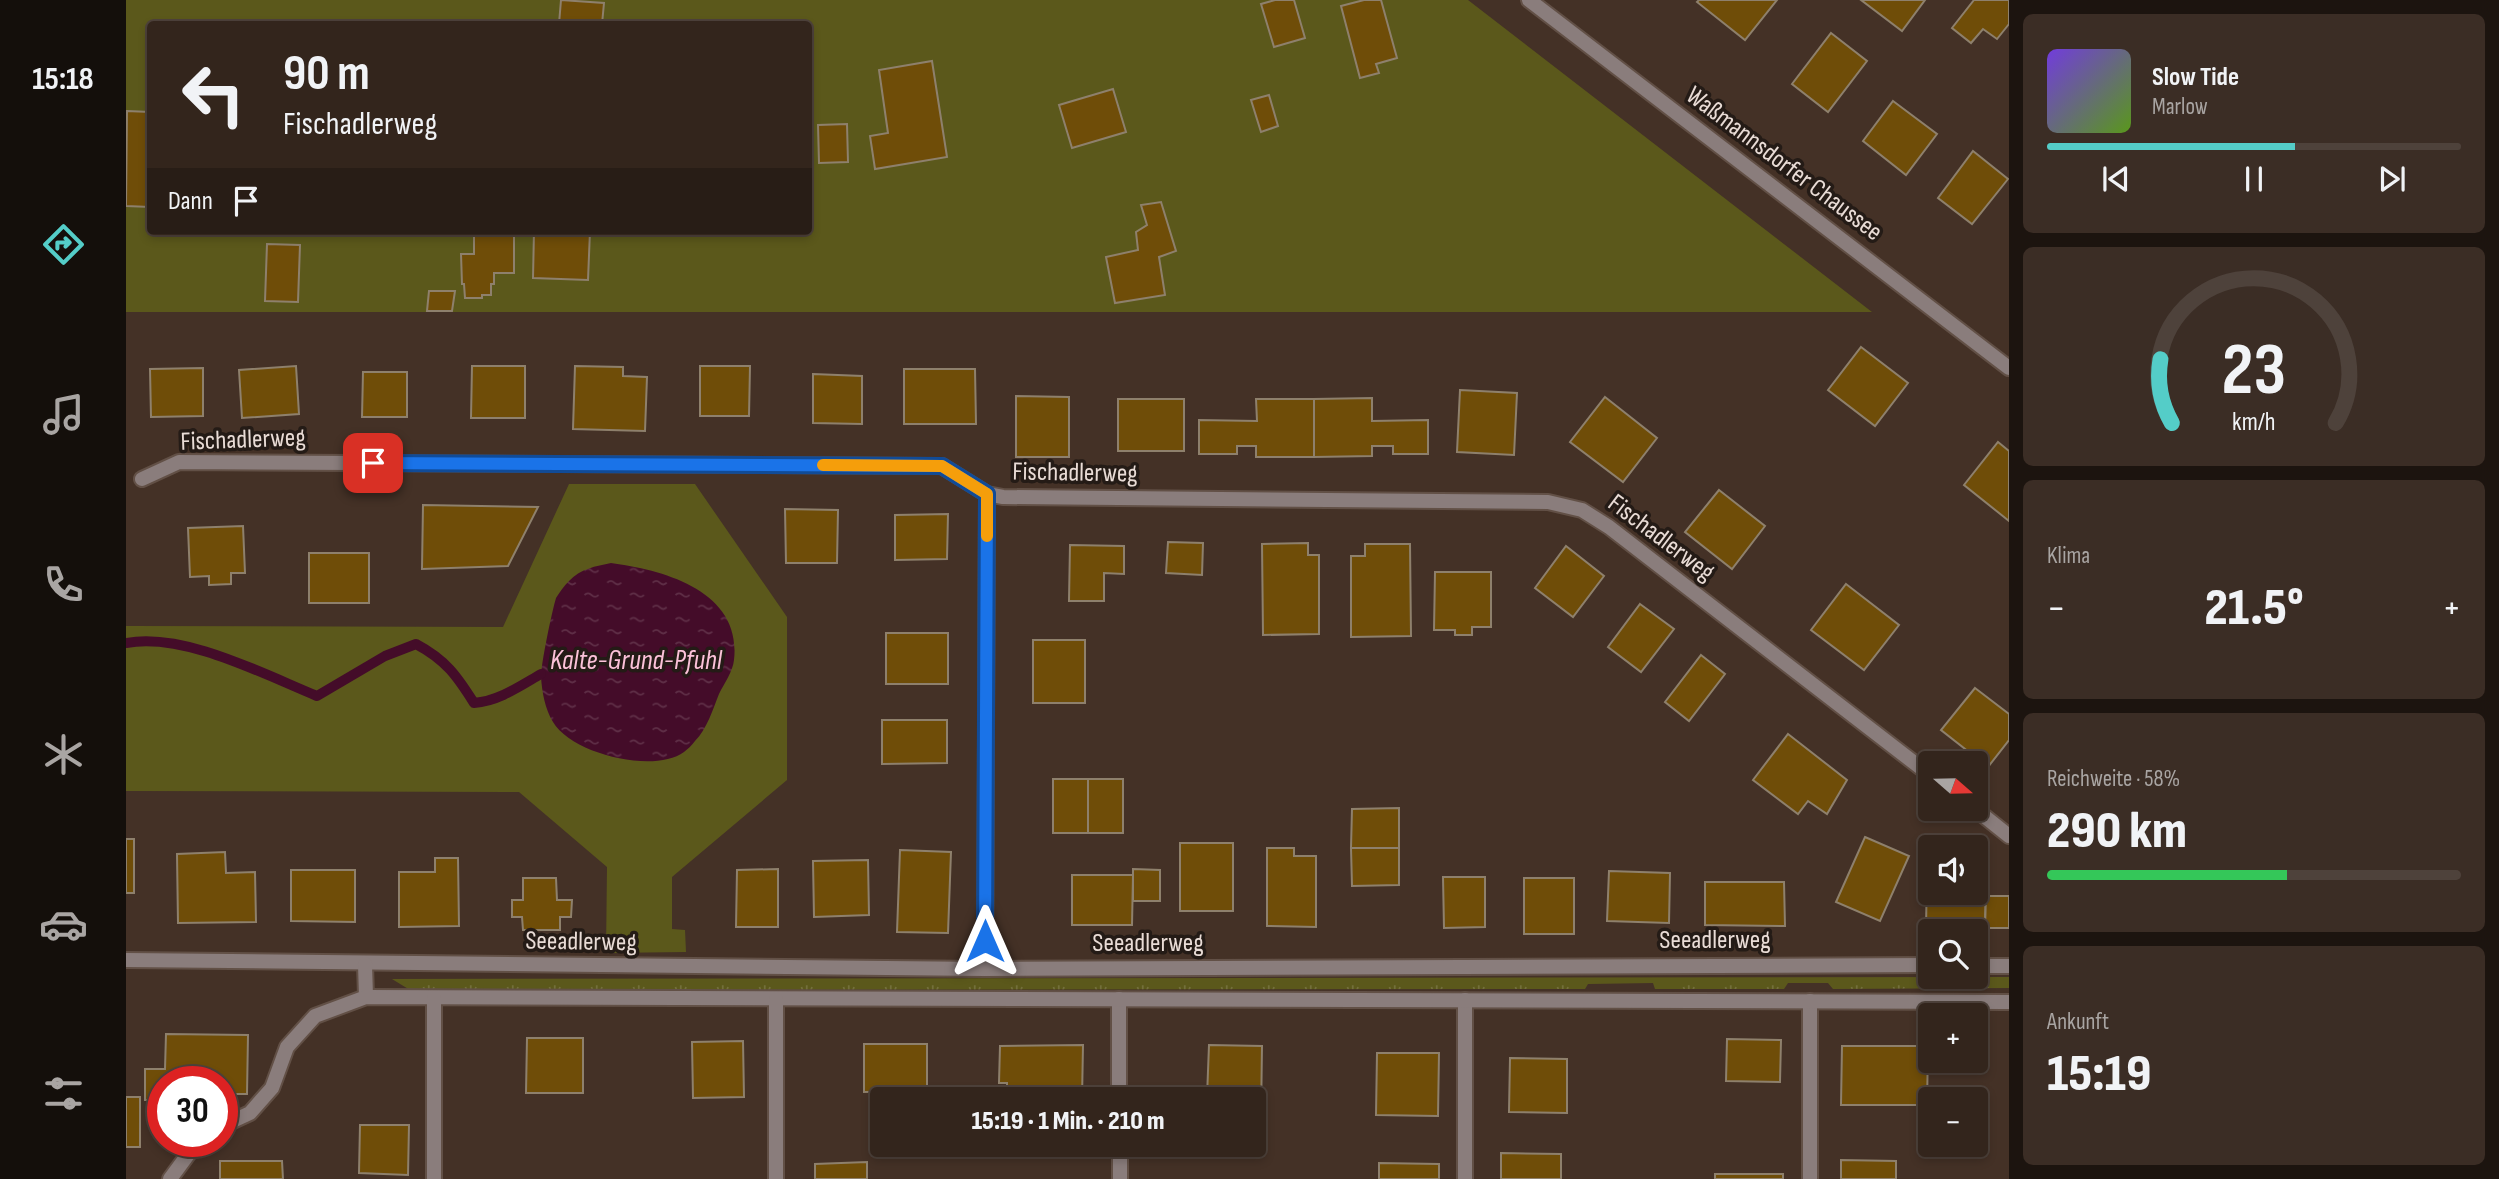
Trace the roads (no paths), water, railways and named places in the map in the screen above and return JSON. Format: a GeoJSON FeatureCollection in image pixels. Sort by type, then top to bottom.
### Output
{"type":"FeatureCollection","features":[{"type":"Feature","properties":{"kind":"street","name":"Waßmannsdorfer Chaussee"},"geometry":{"type":"LineString","coordinates":[[1529,0],[2009,368]]}},
{"type":"Feature","properties":{"kind":"street","name":"Fischadlerweg"},"geometry":{"type":"LineString","coordinates":[[142,479],[179,462],[942,466],[987,494],[1003,497],[1548,502],[1582,510],[1609,527],[1918,766]]}},
{"type":"Feature","properties":{"kind":"street"},"geometry":{"type":"LineString","coordinates":[[985,969],[987,494]]}},
{"type":"Feature","properties":{"kind":"street"},"geometry":{"type":"LineString","coordinates":[[1988,819],[2009,836]]}},
{"type":"Feature","properties":{"kind":"street","name":"Seeadlerweg"},"geometry":{"type":"LineString","coordinates":[[126,960],[985,969],[1918,965]]}},
{"type":"Feature","properties":{"kind":"street"},"geometry":{"type":"LineString","coordinates":[[365,964],[366,997]]}},
{"type":"Feature","properties":{"kind":"street"},"geometry":{"type":"LineString","coordinates":[[1988,965],[2009,966]]}},
{"type":"Feature","properties":{"kind":"street"},"geometry":{"type":"LineString","coordinates":[[238,1119],[250,1113],[272,1087],[287,1047],[315,1016],[366,997],[2009,1002]]}},
{"type":"Feature","properties":{"kind":"street"},"geometry":{"type":"LineString","coordinates":[[434,998],[434,1179]]}},
{"type":"Feature","properties":{"kind":"street"},"geometry":{"type":"LineString","coordinates":[[776,999],[776,1179]]}},
{"type":"Feature","properties":{"kind":"street"},"geometry":{"type":"LineString","coordinates":[[1119,999],[1119,1087]]}},
{"type":"Feature","properties":{"kind":"street"},"geometry":{"type":"LineString","coordinates":[[1465,1000],[1465,1179]]}},
{"type":"Feature","properties":{"kind":"street"},"geometry":{"type":"LineString","coordinates":[[1810,1001],[1810,1179]]}},
{"type":"Feature","properties":{"kind":"street"},"geometry":{"type":"LineString","coordinates":[[170,1179],[186,1157]]}},
{"type":"Feature","properties":{"kind":"street"},"geometry":{"type":"LineString","coordinates":[[1119,1157],[1120,1179]]}},
{"type":"Feature","properties":{"kind":"water","name":"Kalte-Grund-Pfuhl"},"geometry":{"type":"Polygon","coordinates":[[[611,563],[654,571],[695,588],[713,601],[726,617],[733,636],[733,664],[706,725],[684,752],[671,758],[634,761],[595,751],[563,733],[553,722],[546,706],[541,670],[556,598],[573,577],[583,571],[611,563]]]}},
{"type":"Feature","properties":{"kind":"waterway"},"geometry":{"type":"LineString","coordinates":[[126,643],[149,641],[198,649],[317,696],[385,656],[416,644],[450,669],[474,703],[501,696],[541,674]]}}]}
